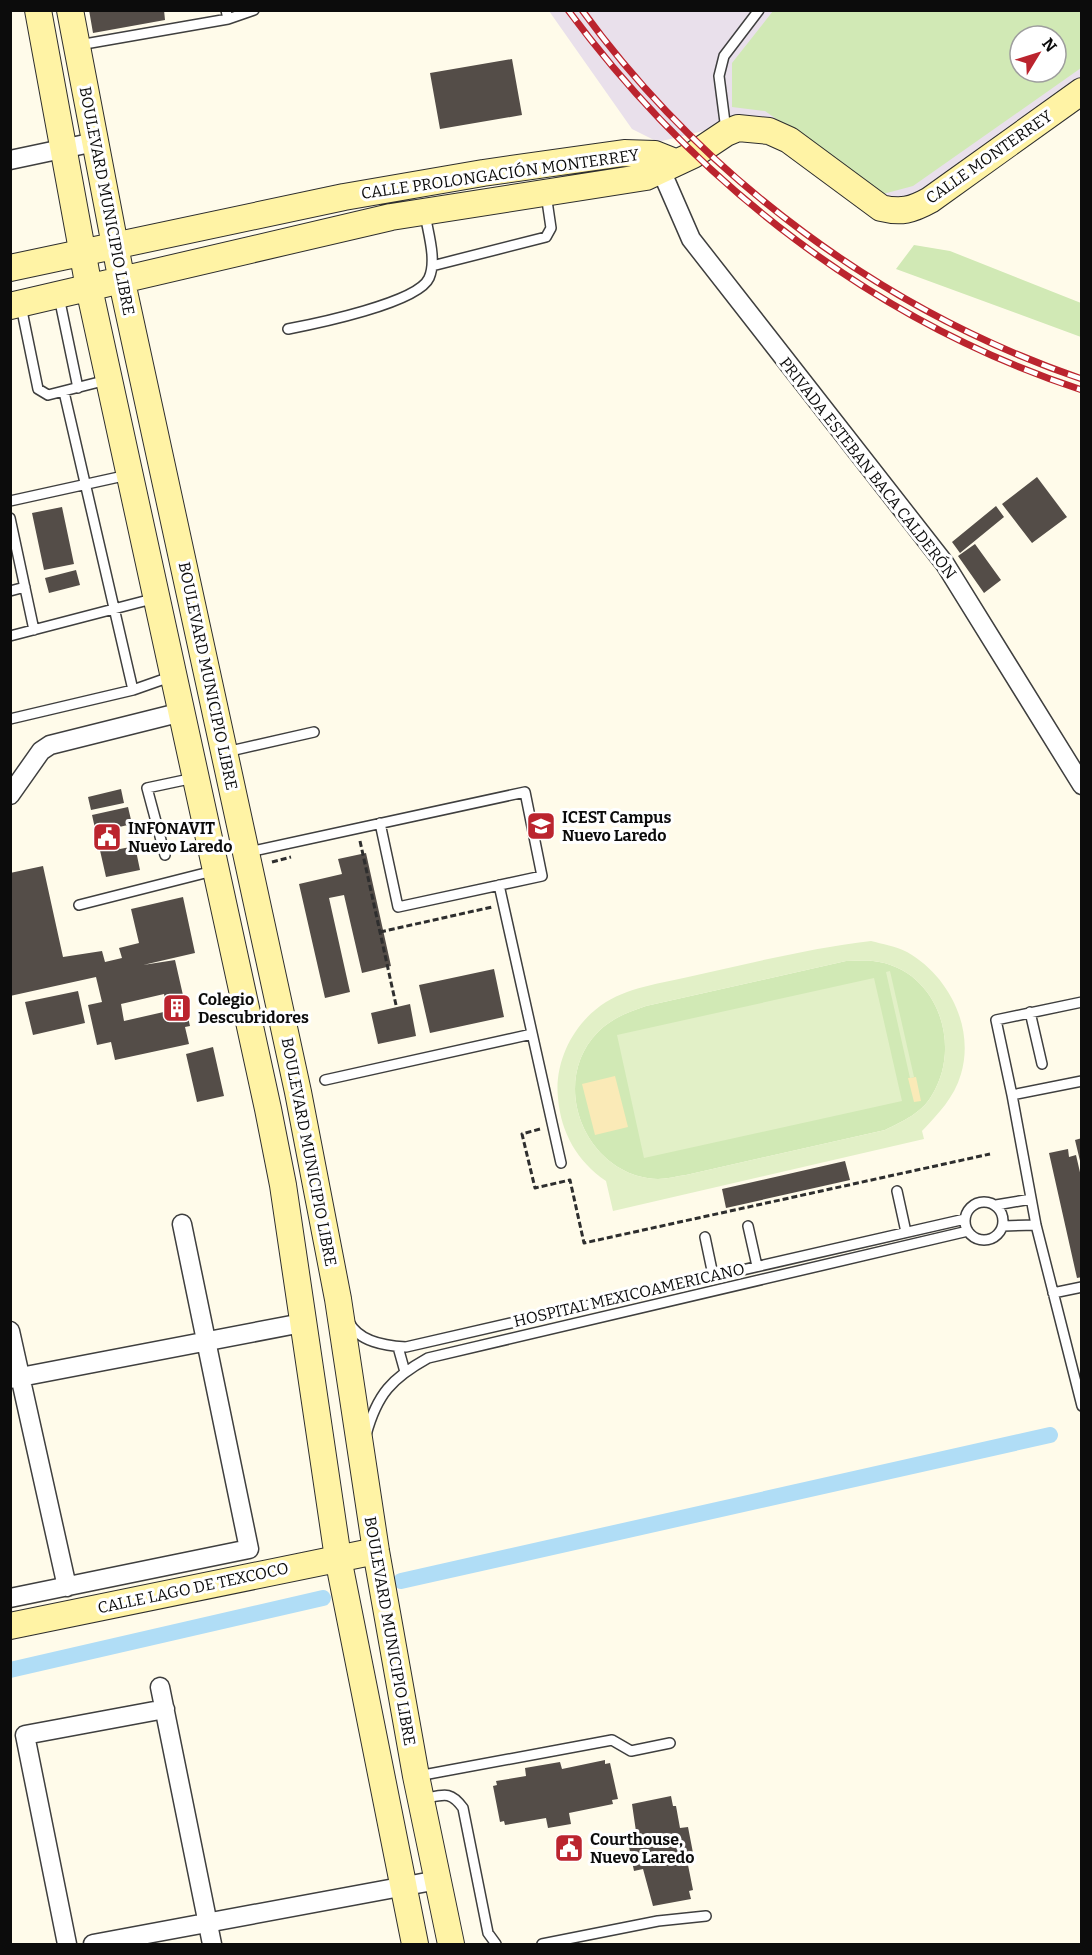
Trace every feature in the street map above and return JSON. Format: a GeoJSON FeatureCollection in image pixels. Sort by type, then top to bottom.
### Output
{"type":"FeatureCollection","features":[{"type":"Feature","properties":{"kind":"main road","name":"BOULEVARD MUNICIPIO LIBRE"},"geometry":{"type":"LineString","coordinates":[[38,10],[90,288],[283,1185],[338,1558],[415,1944]]}},
{"type":"Feature","properties":{"kind":"main road","name":"BOULEVARD MUNICIPIO LIBRE"},"geometry":{"type":"LineString","coordinates":[[70,10],[122,282],[298,1092],[338,1299],[376,1551],[418,1788],[451,1944]]}},
{"type":"Feature","properties":{"kind":"main road"},"geometry":{"type":"LineString","coordinates":[[45,51],[77,45]]}},
{"type":"Feature","properties":{"kind":"main road","name":"CALLE MONTERREY"},"geometry":{"type":"LineString","coordinates":[[663,162],[693,155],[726,133],[751,128],[769,131],[789,140],[881,208],[897,212],[912,209],[930,200],[1082,92]]}},
{"type":"Feature","properties":{"kind":"main road","name":"CALLE PROLONGACIÓN MONTERREY"},"geometry":{"type":"LineString","coordinates":[[10,268],[344,197],[439,180],[624,153],[663,162]]}},
{"type":"Feature","properties":{"kind":"main road","name":"CALLE PROLONGACIÓN MONTERREY"},"geometry":{"type":"LineString","coordinates":[[16,305],[122,282],[360,224],[627,181],[663,162]]}},
{"type":"Feature","properties":{"kind":"main road"},"geometry":{"type":"LineString","coordinates":[[109,211],[126,225],[137,228],[214,217],[228,222]]}},
{"type":"Feature","properties":{"kind":"main road"},"geometry":{"type":"LineString","coordinates":[[157,598],[190,592]]}},
{"type":"Feature","properties":{"kind":"main road"},"geometry":{"type":"LineString","coordinates":[[199,790],[234,794]]}},
{"type":"Feature","properties":{"kind":"main road"},"geometry":{"type":"LineString","coordinates":[[283,1185],[314,1181]]}},
{"type":"Feature","properties":{"kind":"main road","name":"CALLE LAGO DE TEXCOCO"},"geometry":{"type":"LineString","coordinates":[[10,1626],[376,1551]]}},
{"type":"Feature","properties":{"kind":"street"},"geometry":{"type":"LineString","coordinates":[[10,160],[95,142]]}},
{"type":"Feature","properties":{"kind":"street","name":"PRIVADA ESTEBAN BACA CALDERÓN"},"geometry":{"type":"LineString","coordinates":[[663,162],[691,239],[945,564],[1082,785]]}},
{"type":"Feature","properties":{"kind":"street"},"geometry":{"type":"LineString","coordinates":[[10,795],[41,751],[50,745],[182,712]]}},
{"type":"Feature","properties":{"kind":"street"},"geometry":{"type":"LineString","coordinates":[[10,1598],[249,1549],[182,1224]]}},
{"type":"Feature","properties":{"kind":"street"},"geometry":{"type":"LineString","coordinates":[[15,1378],[302,1323]]}},
{"type":"Feature","properties":{"kind":"street"},"geometry":{"type":"LineString","coordinates":[[10,1331],[15,1378],[68,1587]]}},
{"type":"Feature","properties":{"kind":"street"},"geometry":{"type":"LineString","coordinates":[[160,1687],[212,1944]]}},
{"type":"Feature","properties":{"kind":"street"},"geometry":{"type":"LineString","coordinates":[[67,1944],[25,1735],[165,1709]]}},
{"type":"Feature","properties":{"kind":"street"},"geometry":{"type":"LineString","coordinates":[[93,1944],[438,1880]]}},
{"type":"Feature","properties":{"kind":"lane"},"geometry":{"type":"LineString","coordinates":[[77,45],[254,10]]}},
{"type":"Feature","properties":{"kind":"lane"},"geometry":{"type":"LineString","coordinates":[[726,133],[719,76],[724,56],[759,10]]}},
{"type":"Feature","properties":{"kind":"lane"},"geometry":{"type":"LineString","coordinates":[[432,266],[546,237],[551,228],[546,193]]}},
{"type":"Feature","properties":{"kind":"lane"},"geometry":{"type":"LineString","coordinates":[[288,329],[362,314],[418,289],[429,280],[432,266],[425,212]]}},
{"type":"Feature","properties":{"kind":"lane"},"geometry":{"type":"LineString","coordinates":[[59,295],[78,388]]}},
{"type":"Feature","properties":{"kind":"lane"},"geometry":{"type":"LineString","coordinates":[[16,305],[38,389],[48,395],[109,379]]}},
{"type":"Feature","properties":{"kind":"lane"},"geometry":{"type":"LineString","coordinates":[[64,392],[133,690]]}},
{"type":"Feature","properties":{"kind":"lane"},"geometry":{"type":"LineString","coordinates":[[10,501],[130,475]]}},
{"type":"Feature","properties":{"kind":"lane"},"geometry":{"type":"LineString","coordinates":[[10,518],[34,630]]}},
{"type":"Feature","properties":{"kind":"lane"},"geometry":{"type":"LineString","coordinates":[[10,591],[25,587]]}},
{"type":"Feature","properties":{"kind":"lane"},"geometry":{"type":"LineString","coordinates":[[10,636],[157,598]]}},
{"type":"Feature","properties":{"kind":"lane"},"geometry":{"type":"LineString","coordinates":[[10,719],[133,690],[174,675]]}},
{"type":"Feature","properties":{"kind":"lane"},"geometry":{"type":"LineString","coordinates":[[224,752],[314,732]]}},
{"type":"Feature","properties":{"kind":"lane"},"geometry":{"type":"LineString","coordinates":[[165,855],[147,788],[199,790]]}},
{"type":"Feature","properties":{"kind":"lane"},"geometry":{"type":"LineString","coordinates":[[246,853],[525,792],[542,876],[398,907],[380,824]]}},
{"type":"Feature","properties":{"kind":"lane"},"geometry":{"type":"LineString","coordinates":[[78,905],[216,870]]}},
{"type":"Feature","properties":{"kind":"lane"},"geometry":{"type":"LineString","coordinates":[[499,885],[561,1163]]}},
{"type":"Feature","properties":{"kind":"lane"},"geometry":{"type":"LineString","coordinates":[[1082,1002],[996,1020],[1036,1225],[1082,1406]]}},
{"type":"Feature","properties":{"kind":"lane"},"geometry":{"type":"LineString","coordinates":[[1030,1012],[1042,1064]]}},
{"type":"Feature","properties":{"kind":"lane"},"geometry":{"type":"LineString","coordinates":[[325,1080],[532,1034]]}},
{"type":"Feature","properties":{"kind":"lane"},"geometry":{"type":"LineString","coordinates":[[1012,1095],[1082,1081]]}},
{"type":"Feature","properties":{"kind":"lane"},"geometry":{"type":"LineString","coordinates":[[897,1191],[906,1232]]}},
{"type":"Feature","properties":{"kind":"lane"},"geometry":{"type":"LineString","coordinates":[[996,1205],[1031,1199]]}},
{"type":"Feature","properties":{"kind":"lane"},"geometry":{"type":"LineString","coordinates":[[1003,1227],[1002,1213],[996,1205],[987,1201],[975,1203],[965,1218],[968,1231],[977,1239],[989,1240],[1003,1227],[1036,1225]]}},
{"type":"Feature","properties":{"kind":"lane","name":"HOSPITAL MEXICOAMERICANO"},"geometry":{"type":"LineString","coordinates":[[338,1299],[352,1329],[362,1336],[377,1343],[398,1347],[423,1344],[965,1218]]}},
{"type":"Feature","properties":{"kind":"lane"},"geometry":{"type":"LineString","coordinates":[[748,1227],[766,1278]]}},
{"type":"Feature","properties":{"kind":"lane","name":"HOSPITAL MEXICOAMERICANO"},"geometry":{"type":"LineString","coordinates":[[363,1467],[366,1435],[377,1404],[393,1380],[428,1358],[968,1231]]}},
{"type":"Feature","properties":{"kind":"lane"},"geometry":{"type":"LineString","coordinates":[[705,1237],[713,1275]]}},
{"type":"Feature","properties":{"kind":"lane"},"geometry":{"type":"LineString","coordinates":[[877,1238],[880,1251]]}},
{"type":"Feature","properties":{"kind":"lane"},"geometry":{"type":"LineString","coordinates":[[1053,1293],[1082,1287]]}},
{"type":"Feature","properties":{"kind":"lane"},"geometry":{"type":"LineString","coordinates":[[571,1308],[573,1323]]}},
{"type":"Feature","properties":{"kind":"lane"},"geometry":{"type":"LineString","coordinates":[[398,1347],[405,1372]]}},
{"type":"Feature","properties":{"kind":"lane"},"geometry":{"type":"LineString","coordinates":[[418,1788],[612,1740],[631,1751],[670,1743]]}},
{"type":"Feature","properties":{"kind":"lane"},"geometry":{"type":"LineString","coordinates":[[418,1788],[454,1797],[463,1808],[488,1933],[496,1944]]}},
{"type":"Feature","properties":{"kind":"lane"},"geometry":{"type":"LineString","coordinates":[[542,1944],[579,1940],[658,1921],[706,1916]]}},
{"type":"Feature","properties":{"kind":"path"},"geometry":{"type":"LineString","coordinates":[[349,842],[360,840],[396,1005]]}},
{"type":"Feature","properties":{"kind":"path"},"geometry":{"type":"LineString","coordinates":[[272,862],[294,856]]}},
{"type":"Feature","properties":{"kind":"path"},"geometry":{"type":"LineString","coordinates":[[380,932],[494,907]]}},
{"type":"Feature","properties":{"kind":"path"},"geometry":{"type":"LineString","coordinates":[[543,1128],[522,1134],[535,1188],[570,1180],[584,1243],[990,1154]]}},
{"type":"Feature","properties":{"kind":"shaded area"},"geometry":{"type":"Polygon","coordinates":[[[549,11],[1081,11],[1081,84],[898,217],[740,122],[658,142],[632,129],[549,11]]]}},
{"type":"Feature","properties":{"kind":"green space"},"geometry":{"type":"Polygon","coordinates":[[[773,11],[1081,11],[1081,68],[1068,77],[1068,24],[1008,24],[1008,84],[1058,84],[913,186],[883,194],[765,111],[732,107],[732,63],[773,11]]]}},
{"type":"Feature","properties":{"kind":"green space"},"geometry":{"type":"Polygon","coordinates":[[[914,245],[950,251],[1081,303],[1081,337],[896,269],[914,245]]]}},
{"type":"Feature","properties":{"kind":"green space"},"geometry":{"type":"Polygon","coordinates":[[[871,941],[907,952],[935,974],[955,1004],[964,1038],[961,1074],[950,1098],[922,1131],[924,1139],[613,1211],[606,1181],[587,1165],[572,1145],[563,1123],[558,1098],[559,1070],[563,1057],[568,1044],[584,1020],[606,1002],[639,988],[871,941]],[[846,961],[646,1006],[609,1023],[598,1032],[583,1053],[576,1077],[576,1101],[582,1124],[594,1145],[612,1162],[633,1174],[665,1179],[885,1130],[917,1112],[932,1095],[941,1075],[945,1054],[944,1032],[938,1012],[928,993],[914,978],[895,967],[873,961],[846,961]]]}},
{"type":"Feature","properties":{"kind":"green space"},"geometry":{"type":"Polygon","coordinates":[[[846,961],[873,961],[895,967],[914,978],[928,993],[938,1012],[944,1032],[945,1054],[941,1075],[932,1095],[917,1112],[885,1130],[665,1179],[633,1174],[612,1162],[594,1145],[582,1124],[576,1101],[576,1077],[583,1053],[598,1032],[609,1023],[646,1006],[846,961]]]}},
{"type":"Feature","properties":{"kind":"green space"},"geometry":{"type":"Polygon","coordinates":[[[890,971],[914,1077],[910,1078],[886,972],[890,971]]]}},
{"type":"Feature","properties":{"kind":"green space"},"geometry":{"type":"Polygon","coordinates":[[[874,978],[902,1101],[644,1158],[617,1035],[874,978]]]}},
{"type":"Feature","properties":{"kind":"sand"},"geometry":{"type":"Polygon","coordinates":[[[615,1076],[628,1127],[595,1135],[582,1084],[615,1076]]]}},
{"type":"Feature","properties":{"kind":"sand"},"geometry":{"type":"Polygon","coordinates":[[[916,1077],[921,1101],[914,1102],[908,1078],[916,1077]]]}},
{"type":"Feature","properties":{"kind":"building"},"geometry":{"type":"Polygon","coordinates":[[[89,10],[164,10],[165,20],[93,33],[89,10]]]}},
{"type":"Feature","properties":{"kind":"building"},"geometry":{"type":"Polygon","coordinates":[[[512,59],[522,115],[440,129],[430,73],[512,59]]]}},
{"type":"Feature","properties":{"kind":"building"},"geometry":{"type":"Polygon","coordinates":[[[1037,477],[1067,517],[1032,543],[1002,504],[1037,477]]]}},
{"type":"Feature","properties":{"kind":"building"},"geometry":{"type":"Polygon","coordinates":[[[996,506],[1004,517],[960,553],[952,542],[996,506]]]}},
{"type":"Feature","properties":{"kind":"building"},"geometry":{"type":"Polygon","coordinates":[[[62,507],[74,564],[44,570],[32,513],[62,507]]]}},
{"type":"Feature","properties":{"kind":"building"},"geometry":{"type":"Polygon","coordinates":[[[975,544],[1001,580],[984,593],[958,556],[975,544]]]}},
{"type":"Feature","properties":{"kind":"building"},"geometry":{"type":"Polygon","coordinates":[[[76,570],[80,585],[49,593],[45,578],[76,570]]]}},
{"type":"Feature","properties":{"kind":"building"},"geometry":{"type":"Polygon","coordinates":[[[121,789],[124,803],[91,810],[88,797],[121,789]]]}},
{"type":"Feature","properties":{"kind":"building","name":"INFONAVIT Nuevo Laredo"},"geometry":{"type":"Polygon","coordinates":[[[128,807],[132,824],[115,828],[120,849],[135,846],[140,870],[106,877],[92,815],[128,807]]]}},
{"type":"Feature","properties":{"kind":"building"},"geometry":{"type":"Polygon","coordinates":[[[366,853],[391,966],[362,973],[344,895],[329,898],[350,992],[325,998],[299,884],[342,874],[338,859],[366,853]]]}},
{"type":"Feature","properties":{"kind":"building"},"geometry":{"type":"Polygon","coordinates":[[[43,866],[63,957],[102,951],[105,962],[122,958],[119,948],[139,943],[131,909],[183,897],[195,953],[143,965],[175,960],[190,1026],[185,1027],[189,1044],[115,1060],[111,1042],[97,1045],[88,1005],[102,1002],[96,977],[10,996],[10,873],[43,866]],[[164,994],[121,1004],[124,1021],[168,1011],[164,994]]]}},
{"type":"Feature","properties":{"kind":"building"},"geometry":{"type":"Polygon","coordinates":[[[494,969],[504,1017],[430,1033],[419,985],[494,969]]]}},
{"type":"Feature","properties":{"kind":"building"},"geometry":{"type":"Polygon","coordinates":[[[78,991],[85,1023],[33,1035],[25,1002],[78,991]]]}},
{"type":"Feature","properties":{"kind":"building"},"geometry":{"type":"Polygon","coordinates":[[[410,1004],[416,1036],[378,1044],[371,1013],[410,1004]]]}},
{"type":"Feature","properties":{"kind":"building"},"geometry":{"type":"Polygon","coordinates":[[[213,1047],[224,1096],[197,1102],[186,1054],[213,1047]]]}},
{"type":"Feature","properties":{"kind":"building"},"geometry":{"type":"Polygon","coordinates":[[[1082,1138],[1082,1165],[1081,1165],[1075,1140],[1082,1138]]]}},
{"type":"Feature","properties":{"kind":"building"},"geometry":{"type":"Polygon","coordinates":[[[1068,1149],[1069,1157],[1076,1155],[1082,1181],[1082,1277],[1077,1278],[1049,1153],[1068,1149]]]}},
{"type":"Feature","properties":{"kind":"building"},"geometry":{"type":"Polygon","coordinates":[[[845,1161],[850,1180],[726,1208],[722,1189],[845,1161]]]}},
{"type":"Feature","properties":{"kind":"building"},"geometry":{"type":"Polygon","coordinates":[[[605,1760],[605,1764],[610,1763],[618,1799],[612,1800],[613,1804],[569,1813],[571,1824],[548,1828],[546,1818],[505,1825],[504,1821],[500,1822],[493,1786],[497,1785],[496,1781],[526,1776],[525,1768],[560,1762],[562,1769],[605,1760]]]}},
{"type":"Feature","properties":{"kind":"building"},"geometry":{"type":"Polygon","coordinates":[[[671,1796],[673,1806],[676,1806],[680,1828],[688,1827],[694,1858],[687,1860],[693,1890],[689,1891],[691,1899],[653,1906],[643,1869],[634,1871],[629,1847],[638,1845],[632,1804],[671,1796]]]}},
{"type":"Feature","properties":{"kind":"waterway"},"geometry":{"type":"LineString","coordinates":[[401,1581],[1050,1435]]}},
{"type":"Feature","properties":{"kind":"waterway"},"geometry":{"type":"LineString","coordinates":[[10,1670],[323,1598]]}},
{"type":"Feature","properties":{"kind":"railway"},"geometry":{"type":"LineString","coordinates":[[568,10],[618,73],[673,133],[733,189],[796,240],[863,286],[933,327],[1006,362],[1082,390]]}},
{"type":"Feature","properties":{"kind":"railway"},"geometry":{"type":"LineString","coordinates":[[582,10],[630,71],[684,129],[742,183],[804,232],[869,277],[938,317],[1009,351],[1082,379]]}},
{"type":"Feature","properties":{"kind":"place","name":"ICEST Campus Nuevo Laredo"},"geometry":{"type":"Point","coordinates":[541,826]}},
{"type":"Feature","properties":{"kind":"place","name":"INFONAVIT Nuevo Laredo"},"geometry":{"type":"Point","coordinates":[107,837]}},
{"type":"Feature","properties":{"kind":"place","name":"Colegio Descubridores"},"geometry":{"type":"Point","coordinates":[177,1008]}},
{"type":"Feature","properties":{"kind":"place","name":"Courthouse, Nuevo Laredo"},"geometry":{"type":"Point","coordinates":[569,1848]}}]}
